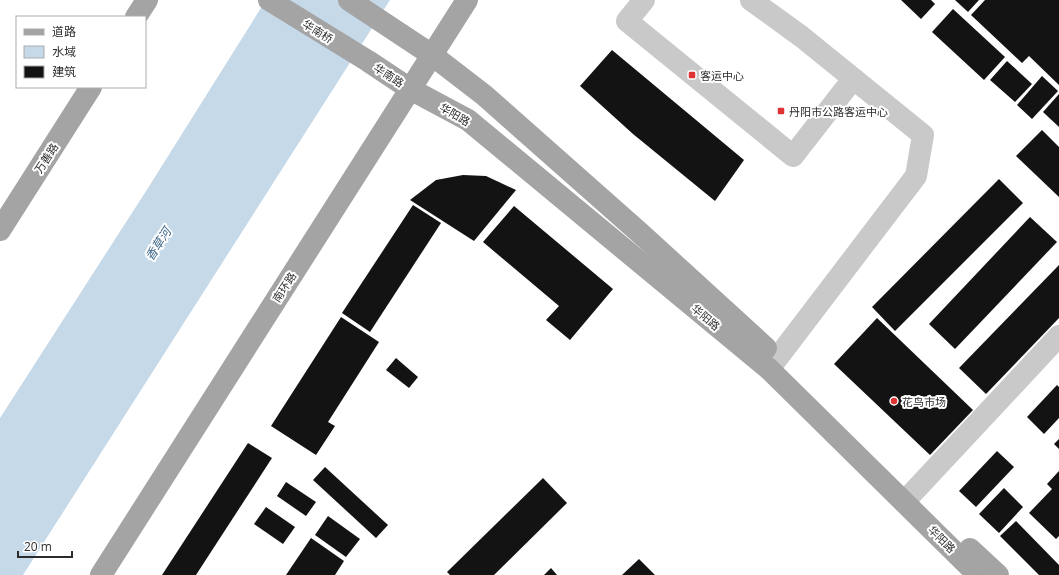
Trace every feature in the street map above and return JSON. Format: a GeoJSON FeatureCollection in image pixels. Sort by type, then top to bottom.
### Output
{"type":"FeatureCollection","features":[{"type":"Feature","properties":{"kind":"main road"},"geometry":{"type":"LineString","coordinates":[[137,16],[147,0]]}},
{"type":"Feature","properties":{"kind":"main road","name":"华南桥"},"geometry":{"type":"LineString","coordinates":[[269,0],[368,61]]}},
{"type":"Feature","properties":{"kind":"main road"},"geometry":{"type":"LineString","coordinates":[[349,0],[432,55],[490,100],[640,233],[773,364]]}},
{"type":"Feature","properties":{"kind":"main road","name":"南环路"},"geometry":{"type":"LineString","coordinates":[[101,575],[467,0]]}},
{"type":"Feature","properties":{"kind":"main road","name":"华南路"},"geometry":{"type":"LineString","coordinates":[[368,61],[410,89]]}},
{"type":"Feature","properties":{"kind":"main road","name":"万善路"},"geometry":{"type":"LineString","coordinates":[[0,230],[90,88]]}},
{"type":"Feature","properties":{"kind":"main road","name":"华阳路"},"geometry":{"type":"LineString","coordinates":[[410,89],[468,120],[773,364],[908,498],[978,575]]}},
{"type":"Feature","properties":{"kind":"main road"},"geometry":{"type":"LineString","coordinates":[[908,498],[998,575]]}},
{"type":"Feature","properties":{"kind":"lane"},"geometry":{"type":"LineString","coordinates":[[644,0],[627,21],[793,156],[853,79]]}},
{"type":"Feature","properties":{"kind":"lane"},"geometry":{"type":"LineString","coordinates":[[752,0],[923,135],[916,176],[773,364]]}},
{"type":"Feature","properties":{"kind":"lane"},"geometry":{"type":"LineString","coordinates":[[908,498],[1059,336]]}},
{"type":"Feature","properties":{"kind":"water","name":"香草河"},"geometry":{"type":"Polygon","coordinates":[[[266,0],[390,0],[23,575],[0,575],[0,418],[148,188],[266,0]]]}},
{"type":"Feature","properties":{"kind":"building"},"geometry":{"type":"Polygon","coordinates":[[[901,0],[931,0],[935,4],[921,19],[901,0]]]}},
{"type":"Feature","properties":{"kind":"building"},"geometry":{"type":"Polygon","coordinates":[[[955,0],[979,0],[968,12],[955,0]]]}},
{"type":"Feature","properties":{"kind":"building"},"geometry":{"type":"Polygon","coordinates":[[[985,0],[1059,0],[1059,85],[1029,56],[1022,63],[971,15],[985,0]]]}},
{"type":"Feature","properties":{"kind":"building"},"geometry":{"type":"Polygon","coordinates":[[[953,9],[1005,57],[984,80],[932,32],[953,9]]]}},
{"type":"Feature","properties":{"kind":"building"},"geometry":{"type":"Polygon","coordinates":[[[612,50],[744,160],[715,201],[633,134],[580,86],[612,50]]]}},
{"type":"Feature","properties":{"kind":"building"},"geometry":{"type":"Polygon","coordinates":[[[1007,61],[1032,84],[1015,102],[990,80],[1007,61]]]}},
{"type":"Feature","properties":{"kind":"building"},"geometry":{"type":"Polygon","coordinates":[[[1042,76],[1058,91],[1032,119],[1017,105],[1042,76]]]}},
{"type":"Feature","properties":{"kind":"building"},"geometry":{"type":"Polygon","coordinates":[[[1059,94],[1059,127],[1043,112],[1059,94]]]}},
{"type":"Feature","properties":{"kind":"building"},"geometry":{"type":"Polygon","coordinates":[[[1042,130],[1059,147],[1059,197],[1016,156],[1042,130]]]}},
{"type":"Feature","properties":{"kind":"building"},"geometry":{"type":"Polygon","coordinates":[[[463,175],[486,176],[516,190],[474,241],[410,200],[436,180],[463,175]]]}},
{"type":"Feature","properties":{"kind":"building"},"geometry":{"type":"Polygon","coordinates":[[[999,179],[1023,203],[895,331],[872,307],[999,179]]]}},
{"type":"Feature","properties":{"kind":"building"},"geometry":{"type":"Polygon","coordinates":[[[413,205],[441,223],[370,332],[342,313],[413,205]]]}},
{"type":"Feature","properties":{"kind":"building"},"geometry":{"type":"Polygon","coordinates":[[[514,206],[613,289],[570,340],[546,320],[559,306],[483,242],[514,206]]]}},
{"type":"Feature","properties":{"kind":"building"},"geometry":{"type":"Polygon","coordinates":[[[1030,217],[1057,242],[955,349],[929,324],[1030,217]]]}},
{"type":"Feature","properties":{"kind":"building"},"geometry":{"type":"Polygon","coordinates":[[[1059,265],[1059,318],[986,394],[959,368],[1059,265]]]}},
{"type":"Feature","properties":{"kind":"building"},"geometry":{"type":"Polygon","coordinates":[[[341,317],[379,342],[328,422],[335,426],[316,455],[271,426],[341,317]]]}},
{"type":"Feature","properties":{"kind":"building"},"geometry":{"type":"Polygon","coordinates":[[[877,318],[973,410],[930,455],[834,364],[877,318]]]}},
{"type":"Feature","properties":{"kind":"building"},"geometry":{"type":"Polygon","coordinates":[[[396,358],[418,377],[409,388],[386,370],[396,358]]]}},
{"type":"Feature","properties":{"kind":"building"},"geometry":{"type":"Polygon","coordinates":[[[1057,385],[1059,387],[1059,418],[1044,434],[1027,417],[1057,385]]]}},
{"type":"Feature","properties":{"kind":"building"},"geometry":{"type":"Polygon","coordinates":[[[1059,439],[1059,449],[1054,444],[1059,439]]]}},
{"type":"Feature","properties":{"kind":"building"},"geometry":{"type":"Polygon","coordinates":[[[248,443],[272,458],[196,575],[162,575],[248,443]]]}},
{"type":"Feature","properties":{"kind":"building"},"geometry":{"type":"Polygon","coordinates":[[[997,451],[1014,467],[976,507],[959,491],[997,451]]]}},
{"type":"Feature","properties":{"kind":"building"},"geometry":{"type":"Polygon","coordinates":[[[325,467],[388,525],[376,538],[313,480],[325,467]]]}},
{"type":"Feature","properties":{"kind":"building"},"geometry":{"type":"Polygon","coordinates":[[[1059,471],[1059,536],[1056,539],[1029,513],[1052,489],[1047,484],[1059,471]]]}},
{"type":"Feature","properties":{"kind":"building"},"geometry":{"type":"Polygon","coordinates":[[[543,478],[567,503],[494,575],[450,575],[447,572],[543,478]]]}},
{"type":"Feature","properties":{"kind":"building"},"geometry":{"type":"Polygon","coordinates":[[[286,482],[316,502],[306,516],[277,496],[286,482]]]}},
{"type":"Feature","properties":{"kind":"building"},"geometry":{"type":"Polygon","coordinates":[[[1004,488],[1023,507],[999,533],[979,514],[1004,488]]]}},
{"type":"Feature","properties":{"kind":"building"},"geometry":{"type":"Polygon","coordinates":[[[266,507],[295,527],[283,544],[254,524],[266,507]]]}},
{"type":"Feature","properties":{"kind":"building"},"geometry":{"type":"Polygon","coordinates":[[[328,516],[360,539],[346,557],[315,535],[328,516]]]}},
{"type":"Feature","properties":{"kind":"building"},"geometry":{"type":"Polygon","coordinates":[[[1016,521],[1059,565],[1059,575],[1039,575],[1000,536],[1016,521]]]}},
{"type":"Feature","properties":{"kind":"building"},"geometry":{"type":"Polygon","coordinates":[[[311,538],[344,561],[335,575],[286,575],[311,538]]]}},
{"type":"Feature","properties":{"kind":"building"},"geometry":{"type":"Polygon","coordinates":[[[639,559],[655,575],[622,575],[639,559]]]}},
{"type":"Feature","properties":{"kind":"building"},"geometry":{"type":"Polygon","coordinates":[[[551,568],[557,575],[544,575],[551,568]]]}},
{"type":"Feature","properties":{"kind":"place","name":"客运中心"},"geometry":{"type":"Point","coordinates":[692,75]}},
{"type":"Feature","properties":{"kind":"place","name":"丹阳市公路客运中心"},"geometry":{"type":"Point","coordinates":[781,111]}},
{"type":"Feature","properties":{"kind":"place","name":"花鸟市场"},"geometry":{"type":"Point","coordinates":[894,401]}}]}
